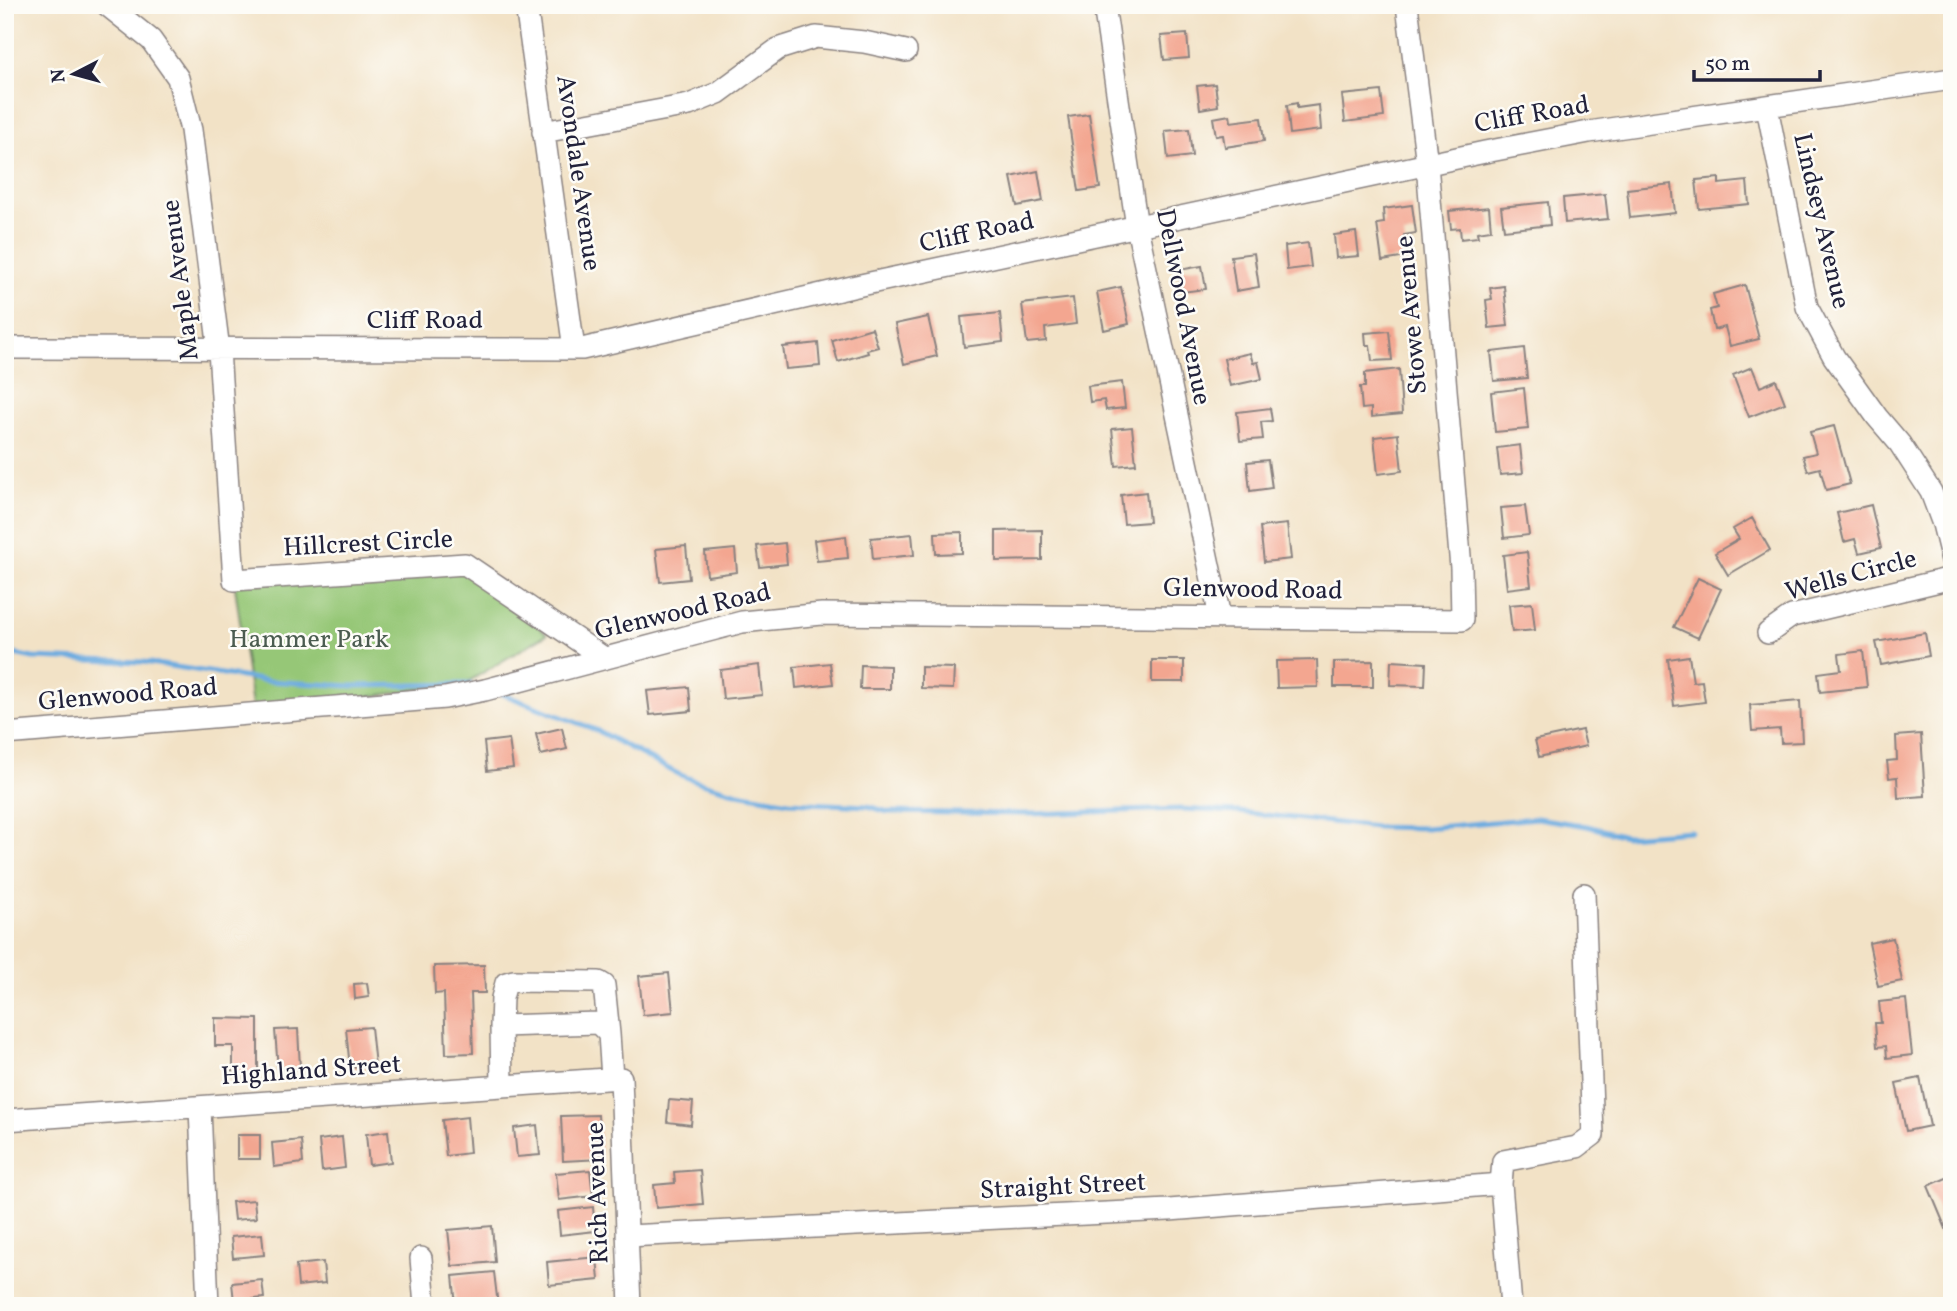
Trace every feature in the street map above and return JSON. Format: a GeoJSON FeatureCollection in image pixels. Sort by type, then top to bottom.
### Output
{"type":"FeatureCollection","features":[{"type":"Feature","properties":{"kind":"street","name":"Avondale Avenue"},"geometry":{"type":"LineString","coordinates":[[526,5],[574,349]]}},
{"type":"Feature","properties":{"kind":"street","name":"Dellwood Avenue"},"geometry":{"type":"LineString","coordinates":[[1104,5],[1137,227],[1220,617]]}},
{"type":"Feature","properties":{"kind":"street","name":"Stowe Avenue"},"geometry":{"type":"LineString","coordinates":[[1407,5],[1427,164],[1461,568],[1462,620]]}},
{"type":"Feature","properties":{"kind":"street","name":"Maple Avenue"},"geometry":{"type":"LineString","coordinates":[[115,9],[151,40],[178,78],[191,130],[219,350],[234,580]]}},
{"type":"Feature","properties":{"kind":"street"},"geometry":{"type":"LineString","coordinates":[[543,132],[690,105],[718,93],[778,50],[816,37],[864,42],[906,51]]}},
{"type":"Feature","properties":{"kind":"street","name":"Cliff Road"},"geometry":{"type":"LineString","coordinates":[[5,348],[574,349],[1427,164],[1589,132],[1952,79]]}},
{"type":"Feature","properties":{"kind":"street","name":"Lindsey Avenue"},"geometry":{"type":"LineString","coordinates":[[1767,107],[1807,307],[1833,357],[1900,444],[1931,492],[1952,560]]}},
{"type":"Feature","properties":{"kind":"street","name":"Hillcrest Circle"},"geometry":{"type":"LineString","coordinates":[[234,580],[465,564],[604,658]]}},
{"type":"Feature","properties":{"kind":"street","name":"Wells Circle"},"geometry":{"type":"LineString","coordinates":[[1768,633],[1792,616],[1952,578]]}},
{"type":"Feature","properties":{"kind":"street","name":"Glenwood Road"},"geometry":{"type":"LineString","coordinates":[[5,734],[445,698],[742,622],[822,614],[1462,620]]}},
{"type":"Feature","properties":{"kind":"street"},"geometry":{"type":"LineString","coordinates":[[1511,1306],[1501,1184],[1503,1161],[1577,1147],[1593,1135],[1584,894]]}},
{"type":"Feature","properties":{"kind":"street","name":"Rich Avenue"},"geometry":{"type":"LineString","coordinates":[[500,1026],[506,983],[600,982],[604,985],[617,1078],[630,1306]]}},
{"type":"Feature","properties":{"kind":"street"},"geometry":{"type":"LineString","coordinates":[[502,1086],[500,1026],[598,1023],[609,1034]]}},
{"type":"Feature","properties":{"kind":"street","name":"Highland Street"},"geometry":{"type":"LineString","coordinates":[[5,1119],[617,1078]]}},
{"type":"Feature","properties":{"kind":"street"},"geometry":{"type":"LineString","coordinates":[[200,1107],[208,1306]]}},
{"type":"Feature","properties":{"kind":"street","name":"Straight Street"},"geometry":{"type":"LineString","coordinates":[[627,1236],[1169,1210],[1501,1184]]}},
{"type":"Feature","properties":{"kind":"street"},"geometry":{"type":"LineString","coordinates":[[421,1258],[425,1306]]}},
{"type":"Feature","properties":{"kind":"green space","name":"Hammer Park"},"geometry":{"type":"Polygon","coordinates":[[[465,564],[547,634],[466,683],[253,713],[234,580],[465,564]]]}},
{"type":"Feature","properties":{"kind":"building"},"geometry":{"type":"Polygon","coordinates":[[[1187,34],[1189,58],[1164,60],[1161,36],[1187,34]]]}},
{"type":"Feature","properties":{"kind":"building"},"geometry":{"type":"Polygon","coordinates":[[[1215,84],[1218,106],[1200,109],[1197,86],[1215,84]]]}},
{"type":"Feature","properties":{"kind":"building"},"geometry":{"type":"Polygon","coordinates":[[[1381,91],[1384,117],[1345,122],[1342,95],[1381,91]]]}},
{"type":"Feature","properties":{"kind":"building"},"geometry":{"type":"Polygon","coordinates":[[[1297,103],[1297,108],[1319,105],[1321,130],[1290,134],[1287,105],[1297,103]]]}},
{"type":"Feature","properties":{"kind":"building"},"geometry":{"type":"Polygon","coordinates":[[[1089,114],[1100,188],[1079,191],[1068,117],[1089,114]]]}},
{"type":"Feature","properties":{"kind":"building"},"geometry":{"type":"Polygon","coordinates":[[[1230,115],[1231,122],[1261,118],[1264,141],[1225,147],[1223,135],[1216,136],[1213,118],[1230,115]]]}},
{"type":"Feature","properties":{"kind":"building"},"geometry":{"type":"Polygon","coordinates":[[[1189,129],[1192,156],[1168,159],[1165,131],[1189,129]]]}},
{"type":"Feature","properties":{"kind":"building"},"geometry":{"type":"Polygon","coordinates":[[[1038,171],[1043,201],[1017,206],[1011,177],[1038,171]]]}},
{"type":"Feature","properties":{"kind":"building"},"geometry":{"type":"Polygon","coordinates":[[[1719,178],[1719,184],[1747,181],[1749,204],[1699,209],[1696,180],[1719,178]]]}},
{"type":"Feature","properties":{"kind":"building"},"geometry":{"type":"Polygon","coordinates":[[[1672,184],[1675,213],[1630,218],[1627,189],[1672,184]]]}},
{"type":"Feature","properties":{"kind":"building"},"geometry":{"type":"Polygon","coordinates":[[[1605,194],[1608,219],[1565,223],[1563,198],[1605,194]]]}},
{"type":"Feature","properties":{"kind":"building"},"geometry":{"type":"Polygon","coordinates":[[[1548,202],[1550,225],[1504,230],[1501,207],[1548,202]]]}},
{"type":"Feature","properties":{"kind":"building"},"geometry":{"type":"Polygon","coordinates":[[[1412,205],[1416,233],[1404,235],[1407,257],[1382,261],[1377,224],[1384,223],[1383,209],[1412,205]]]}},
{"type":"Feature","properties":{"kind":"building"},"geometry":{"type":"Polygon","coordinates":[[[1489,207],[1491,230],[1477,232],[1478,237],[1461,239],[1460,228],[1451,229],[1449,211],[1489,207]]]}},
{"type":"Feature","properties":{"kind":"building"},"geometry":{"type":"Polygon","coordinates":[[[1356,232],[1359,256],[1336,258],[1334,235],[1356,232]]]}},
{"type":"Feature","properties":{"kind":"building"},"geometry":{"type":"Polygon","coordinates":[[[1308,243],[1311,267],[1287,270],[1285,246],[1308,243]]]}},
{"type":"Feature","properties":{"kind":"building"},"geometry":{"type":"Polygon","coordinates":[[[1254,253],[1259,287],[1236,291],[1231,256],[1254,253]]]}},
{"type":"Feature","properties":{"kind":"building"},"geometry":{"type":"Polygon","coordinates":[[[1202,266],[1206,289],[1182,292],[1179,270],[1202,266]]]}},
{"type":"Feature","properties":{"kind":"building"},"geometry":{"type":"Polygon","coordinates":[[[1745,285],[1759,339],[1730,346],[1725,327],[1714,330],[1710,310],[1717,308],[1713,294],[1745,285]]]}},
{"type":"Feature","properties":{"kind":"building"},"geometry":{"type":"Polygon","coordinates":[[[1504,286],[1508,326],[1489,328],[1486,300],[1492,299],[1490,288],[1504,286]]]}},
{"type":"Feature","properties":{"kind":"building"},"geometry":{"type":"Polygon","coordinates":[[[1121,287],[1129,324],[1104,330],[1097,292],[1121,287]]]}},
{"type":"Feature","properties":{"kind":"building"},"geometry":{"type":"Polygon","coordinates":[[[1073,298],[1076,324],[1045,328],[1046,341],[1027,343],[1022,304],[1073,298]]]}},
{"type":"Feature","properties":{"kind":"building"},"geometry":{"type":"Polygon","coordinates":[[[1000,313],[1003,342],[964,347],[961,317],[1000,313]]]}},
{"type":"Feature","properties":{"kind":"building"},"geometry":{"type":"Polygon","coordinates":[[[928,317],[937,356],[904,364],[895,324],[928,317]]]}},
{"type":"Feature","properties":{"kind":"building"},"geometry":{"type":"Polygon","coordinates":[[[872,328],[878,347],[867,350],[868,353],[838,362],[832,340],[872,328]]]}},
{"type":"Feature","properties":{"kind":"building"},"geometry":{"type":"Polygon","coordinates":[[[1389,331],[1392,360],[1372,361],[1365,333],[1389,331]]]}},
{"type":"Feature","properties":{"kind":"building"},"geometry":{"type":"Polygon","coordinates":[[[818,343],[820,366],[786,369],[783,347],[818,343]]]}},
{"type":"Feature","properties":{"kind":"building"},"geometry":{"type":"Polygon","coordinates":[[[1524,348],[1527,378],[1494,381],[1491,352],[1524,348]]]}},
{"type":"Feature","properties":{"kind":"building"},"geometry":{"type":"Polygon","coordinates":[[[1250,353],[1253,363],[1258,362],[1262,379],[1230,386],[1224,359],[1250,353]]]}},
{"type":"Feature","properties":{"kind":"building"},"geometry":{"type":"Polygon","coordinates":[[[1752,367],[1760,387],[1776,380],[1785,403],[1749,417],[1733,375],[1752,367]]]}},
{"type":"Feature","properties":{"kind":"building"},"geometry":{"type":"Polygon","coordinates":[[[1399,369],[1402,414],[1371,417],[1371,408],[1362,409],[1360,387],[1365,387],[1365,373],[1399,369]]]}},
{"type":"Feature","properties":{"kind":"building"},"geometry":{"type":"Polygon","coordinates":[[[1122,382],[1125,408],[1106,410],[1104,400],[1090,402],[1088,386],[1122,382]]]}},
{"type":"Feature","properties":{"kind":"building"},"geometry":{"type":"Polygon","coordinates":[[[1524,388],[1528,429],[1495,432],[1491,392],[1524,388]]]}},
{"type":"Feature","properties":{"kind":"building"},"geometry":{"type":"Polygon","coordinates":[[[1270,408],[1272,421],[1261,422],[1263,439],[1240,441],[1237,412],[1270,408]]]}},
{"type":"Feature","properties":{"kind":"building"},"geometry":{"type":"Polygon","coordinates":[[[1834,426],[1850,484],[1826,490],[1820,468],[1808,471],[1803,456],[1816,453],[1810,432],[1834,426]]]}},
{"type":"Feature","properties":{"kind":"building"},"geometry":{"type":"Polygon","coordinates":[[[1132,427],[1136,464],[1116,466],[1112,429],[1132,427]]]}},
{"type":"Feature","properties":{"kind":"building"},"geometry":{"type":"Polygon","coordinates":[[[1398,434],[1402,471],[1378,474],[1374,437],[1398,434]]]}},
{"type":"Feature","properties":{"kind":"building"},"geometry":{"type":"Polygon","coordinates":[[[1520,445],[1523,473],[1500,475],[1497,448],[1520,445]]]}},
{"type":"Feature","properties":{"kind":"building"},"geometry":{"type":"Polygon","coordinates":[[[1268,460],[1272,488],[1250,491],[1247,462],[1268,460]]]}},
{"type":"Feature","properties":{"kind":"building"},"geometry":{"type":"Polygon","coordinates":[[[1146,492],[1149,522],[1124,524],[1121,495],[1146,492]]]}},
{"type":"Feature","properties":{"kind":"building"},"geometry":{"type":"Polygon","coordinates":[[[1871,505],[1881,548],[1859,553],[1855,539],[1844,542],[1837,513],[1871,505]]]}},
{"type":"Feature","properties":{"kind":"building"},"geometry":{"type":"Polygon","coordinates":[[[1525,506],[1529,535],[1504,538],[1501,508],[1525,506]]]}},
{"type":"Feature","properties":{"kind":"building"},"geometry":{"type":"Polygon","coordinates":[[[1752,518],[1770,550],[1728,575],[1715,553],[1739,539],[1733,529],[1752,518]]]}},
{"type":"Feature","properties":{"kind":"building"},"geometry":{"type":"Polygon","coordinates":[[[1287,524],[1291,559],[1264,562],[1260,527],[1287,524]]]}},
{"type":"Feature","properties":{"kind":"building"},"geometry":{"type":"Polygon","coordinates":[[[1042,530],[1042,560],[996,561],[996,531],[1042,530]]]}},
{"type":"Feature","properties":{"kind":"building"},"geometry":{"type":"Polygon","coordinates":[[[962,532],[962,553],[936,554],[935,533],[962,532]]]}},
{"type":"Feature","properties":{"kind":"building"},"geometry":{"type":"Polygon","coordinates":[[[912,534],[914,555],[873,559],[871,538],[912,534]]]}},
{"type":"Feature","properties":{"kind":"building"},"geometry":{"type":"Polygon","coordinates":[[[846,536],[848,558],[817,561],[814,540],[846,536]]]}},
{"type":"Feature","properties":{"kind":"building"},"geometry":{"type":"Polygon","coordinates":[[[785,543],[787,564],[760,567],[757,546],[785,543]]]}},
{"type":"Feature","properties":{"kind":"building"},"geometry":{"type":"Polygon","coordinates":[[[686,546],[689,579],[660,582],[656,549],[686,546]]]}},
{"type":"Feature","properties":{"kind":"building"},"geometry":{"type":"Polygon","coordinates":[[[735,549],[737,572],[707,576],[705,552],[735,549]]]}},
{"type":"Feature","properties":{"kind":"building"},"geometry":{"type":"Polygon","coordinates":[[[1527,552],[1531,586],[1507,589],[1503,555],[1527,552]]]}},
{"type":"Feature","properties":{"kind":"building"},"geometry":{"type":"Polygon","coordinates":[[[1698,578],[1721,589],[1698,638],[1674,627],[1698,578]]]}},
{"type":"Feature","properties":{"kind":"building"},"geometry":{"type":"Polygon","coordinates":[[[1532,603],[1535,630],[1512,632],[1509,605],[1532,603]]]}},
{"type":"Feature","properties":{"kind":"building"},"geometry":{"type":"Polygon","coordinates":[[[1925,633],[1929,656],[1881,665],[1876,642],[1925,633]]]}},
{"type":"Feature","properties":{"kind":"building"},"geometry":{"type":"Polygon","coordinates":[[[1863,651],[1867,687],[1820,692],[1818,673],[1841,670],[1839,654],[1863,651]]]}},
{"type":"Feature","properties":{"kind":"building"},"geometry":{"type":"Polygon","coordinates":[[[1689,656],[1693,682],[1702,681],[1705,702],[1674,706],[1668,659],[1689,656]]]}},
{"type":"Feature","properties":{"kind":"building"},"geometry":{"type":"Polygon","coordinates":[[[1152,660],[1184,660],[1184,682],[1152,682],[1152,660]]]}},
{"type":"Feature","properties":{"kind":"building"},"geometry":{"type":"Polygon","coordinates":[[[1317,660],[1318,687],[1277,688],[1276,661],[1317,660]]]}},
{"type":"Feature","properties":{"kind":"building"},"geometry":{"type":"Polygon","coordinates":[[[1373,661],[1373,687],[1334,687],[1334,662],[1373,661]]]}},
{"type":"Feature","properties":{"kind":"building"},"geometry":{"type":"Polygon","coordinates":[[[1391,661],[1426,663],[1425,686],[1390,685],[1391,661]]]}},
{"type":"Feature","properties":{"kind":"building"},"geometry":{"type":"Polygon","coordinates":[[[830,663],[833,684],[796,688],[794,667],[830,663]]]}},
{"type":"Feature","properties":{"kind":"building"},"geometry":{"type":"Polygon","coordinates":[[[759,665],[762,695],[723,699],[720,670],[759,665]]]}},
{"type":"Feature","properties":{"kind":"building"},"geometry":{"type":"Polygon","coordinates":[[[861,665],[890,666],[890,689],[860,689],[861,665]]]}},
{"type":"Feature","properties":{"kind":"building"},"geometry":{"type":"Polygon","coordinates":[[[921,667],[954,668],[953,689],[921,688],[921,667]]]}},
{"type":"Feature","properties":{"kind":"building"},"geometry":{"type":"Polygon","coordinates":[[[689,687],[691,711],[650,715],[647,691],[689,687]]]}},
{"type":"Feature","properties":{"kind":"building"},"geometry":{"type":"Polygon","coordinates":[[[1800,701],[1802,742],[1781,743],[1780,729],[1752,731],[1750,705],[1800,701]]]}},
{"type":"Feature","properties":{"kind":"building"},"geometry":{"type":"Polygon","coordinates":[[[562,728],[567,749],[541,755],[536,734],[562,728]]]}},
{"type":"Feature","properties":{"kind":"building"},"geometry":{"type":"Polygon","coordinates":[[[1582,730],[1586,746],[1539,757],[1535,740],[1582,730]]]}},
{"type":"Feature","properties":{"kind":"building"},"geometry":{"type":"Polygon","coordinates":[[[1921,734],[1925,796],[1898,798],[1897,777],[1889,778],[1887,761],[1897,760],[1896,736],[1921,734]]]}},
{"type":"Feature","properties":{"kind":"building"},"geometry":{"type":"Polygon","coordinates":[[[509,739],[513,768],[487,771],[484,742],[509,739]]]}},
{"type":"Feature","properties":{"kind":"building"},"geometry":{"type":"Polygon","coordinates":[[[1893,938],[1902,981],[1878,986],[1869,943],[1893,938]]]}},
{"type":"Feature","properties":{"kind":"building"},"geometry":{"type":"Polygon","coordinates":[[[484,965],[485,993],[471,993],[473,1053],[446,1054],[444,993],[435,994],[434,966],[484,965]]]}},
{"type":"Feature","properties":{"kind":"building"},"geometry":{"type":"Polygon","coordinates":[[[669,973],[673,1012],[643,1015],[639,976],[669,973]]]}},
{"type":"Feature","properties":{"kind":"building"},"geometry":{"type":"Polygon","coordinates":[[[367,983],[369,997],[355,999],[354,984],[367,983]]]}},
{"type":"Feature","properties":{"kind":"building"},"geometry":{"type":"Polygon","coordinates":[[[1906,999],[1912,1055],[1887,1058],[1886,1046],[1877,1047],[1875,1023],[1881,1023],[1879,1002],[1906,999]]]}},
{"type":"Feature","properties":{"kind":"building"},"geometry":{"type":"Polygon","coordinates":[[[215,1018],[258,1019],[258,1073],[233,1073],[233,1046],[215,1046],[215,1018]]]}},
{"type":"Feature","properties":{"kind":"building"},"geometry":{"type":"Polygon","coordinates":[[[371,1027],[375,1066],[350,1068],[346,1029],[371,1027]]]}},
{"type":"Feature","properties":{"kind":"building"},"geometry":{"type":"Polygon","coordinates":[[[298,1029],[300,1068],[278,1070],[275,1030],[298,1029]]]}},
{"type":"Feature","properties":{"kind":"building"},"geometry":{"type":"Polygon","coordinates":[[[1920,1078],[1930,1126],[1906,1131],[1896,1083],[1920,1078]]]}},
{"type":"Feature","properties":{"kind":"building"},"geometry":{"type":"Polygon","coordinates":[[[669,1100],[693,1102],[691,1125],[667,1122],[669,1100]]]}},
{"type":"Feature","properties":{"kind":"building"},"geometry":{"type":"Polygon","coordinates":[[[598,1115],[601,1159],[563,1161],[561,1116],[598,1115]]]}},
{"type":"Feature","properties":{"kind":"building"},"geometry":{"type":"Polygon","coordinates":[[[467,1117],[470,1153],[446,1156],[442,1120],[467,1117]]]}},
{"type":"Feature","properties":{"kind":"building"},"geometry":{"type":"Polygon","coordinates":[[[537,1125],[540,1155],[517,1157],[514,1128],[537,1125]]]}},
{"type":"Feature","properties":{"kind":"building"},"geometry":{"type":"Polygon","coordinates":[[[388,1131],[391,1162],[369,1165],[366,1134],[388,1131]]]}},
{"type":"Feature","properties":{"kind":"building"},"geometry":{"type":"Polygon","coordinates":[[[237,1135],[260,1135],[260,1159],[237,1159],[237,1135]]]}},
{"type":"Feature","properties":{"kind":"building"},"geometry":{"type":"Polygon","coordinates":[[[342,1137],[345,1168],[322,1171],[319,1140],[342,1137]]]}},
{"type":"Feature","properties":{"kind":"building"},"geometry":{"type":"Polygon","coordinates":[[[301,1140],[303,1163],[274,1167],[272,1143],[301,1140]]]}},
{"type":"Feature","properties":{"kind":"building"},"geometry":{"type":"Polygon","coordinates":[[[590,1170],[593,1196],[559,1200],[556,1173],[590,1170]]]}},
{"type":"Feature","properties":{"kind":"building"},"geometry":{"type":"Polygon","coordinates":[[[700,1170],[703,1204],[656,1208],[654,1185],[675,1183],[674,1172],[700,1170]]]}},
{"type":"Feature","properties":{"kind":"building"},"geometry":{"type":"Polygon","coordinates":[[[1951,1176],[1952,1235],[1949,1236],[1928,1186],[1951,1176]]]}},
{"type":"Feature","properties":{"kind":"building"},"geometry":{"type":"Polygon","coordinates":[[[254,1200],[256,1218],[234,1220],[232,1202],[254,1200]]]}},
{"type":"Feature","properties":{"kind":"building"},"geometry":{"type":"Polygon","coordinates":[[[593,1207],[595,1231],[560,1235],[558,1211],[593,1207]]]}},
{"type":"Feature","properties":{"kind":"building"},"geometry":{"type":"Polygon","coordinates":[[[492,1226],[495,1262],[452,1266],[448,1230],[492,1226]]]}},
{"type":"Feature","properties":{"kind":"building"},"geometry":{"type":"Polygon","coordinates":[[[262,1234],[264,1255],[233,1258],[231,1237],[262,1234]]]}},
{"type":"Feature","properties":{"kind":"building"},"geometry":{"type":"Polygon","coordinates":[[[597,1257],[599,1280],[549,1285],[547,1262],[597,1257]]]}},
{"type":"Feature","properties":{"kind":"building"},"geometry":{"type":"Polygon","coordinates":[[[323,1262],[325,1283],[298,1286],[296,1265],[323,1262]]]}},
{"type":"Feature","properties":{"kind":"building"},"geometry":{"type":"Polygon","coordinates":[[[494,1272],[498,1306],[456,1306],[453,1276],[494,1272]]]}},
{"type":"Feature","properties":{"kind":"building"},"geometry":{"type":"Polygon","coordinates":[[[262,1280],[264,1298],[234,1301],[232,1283],[262,1280]]]}},
{"type":"Feature","properties":{"kind":"waterway"},"geometry":{"type":"LineString","coordinates":[[5,652],[33,658],[143,662],[268,681],[351,686],[470,684]]}},
{"type":"Feature","properties":{"kind":"waterway"},"geometry":{"type":"LineString","coordinates":[[502,694],[596,730],[678,774],[699,782],[738,793],[789,802],[868,806],[888,812],[1029,814],[1181,809],[1238,812],[1376,827],[1425,828],[1537,818],[1587,826],[1625,836],[1691,831]]}}]}
